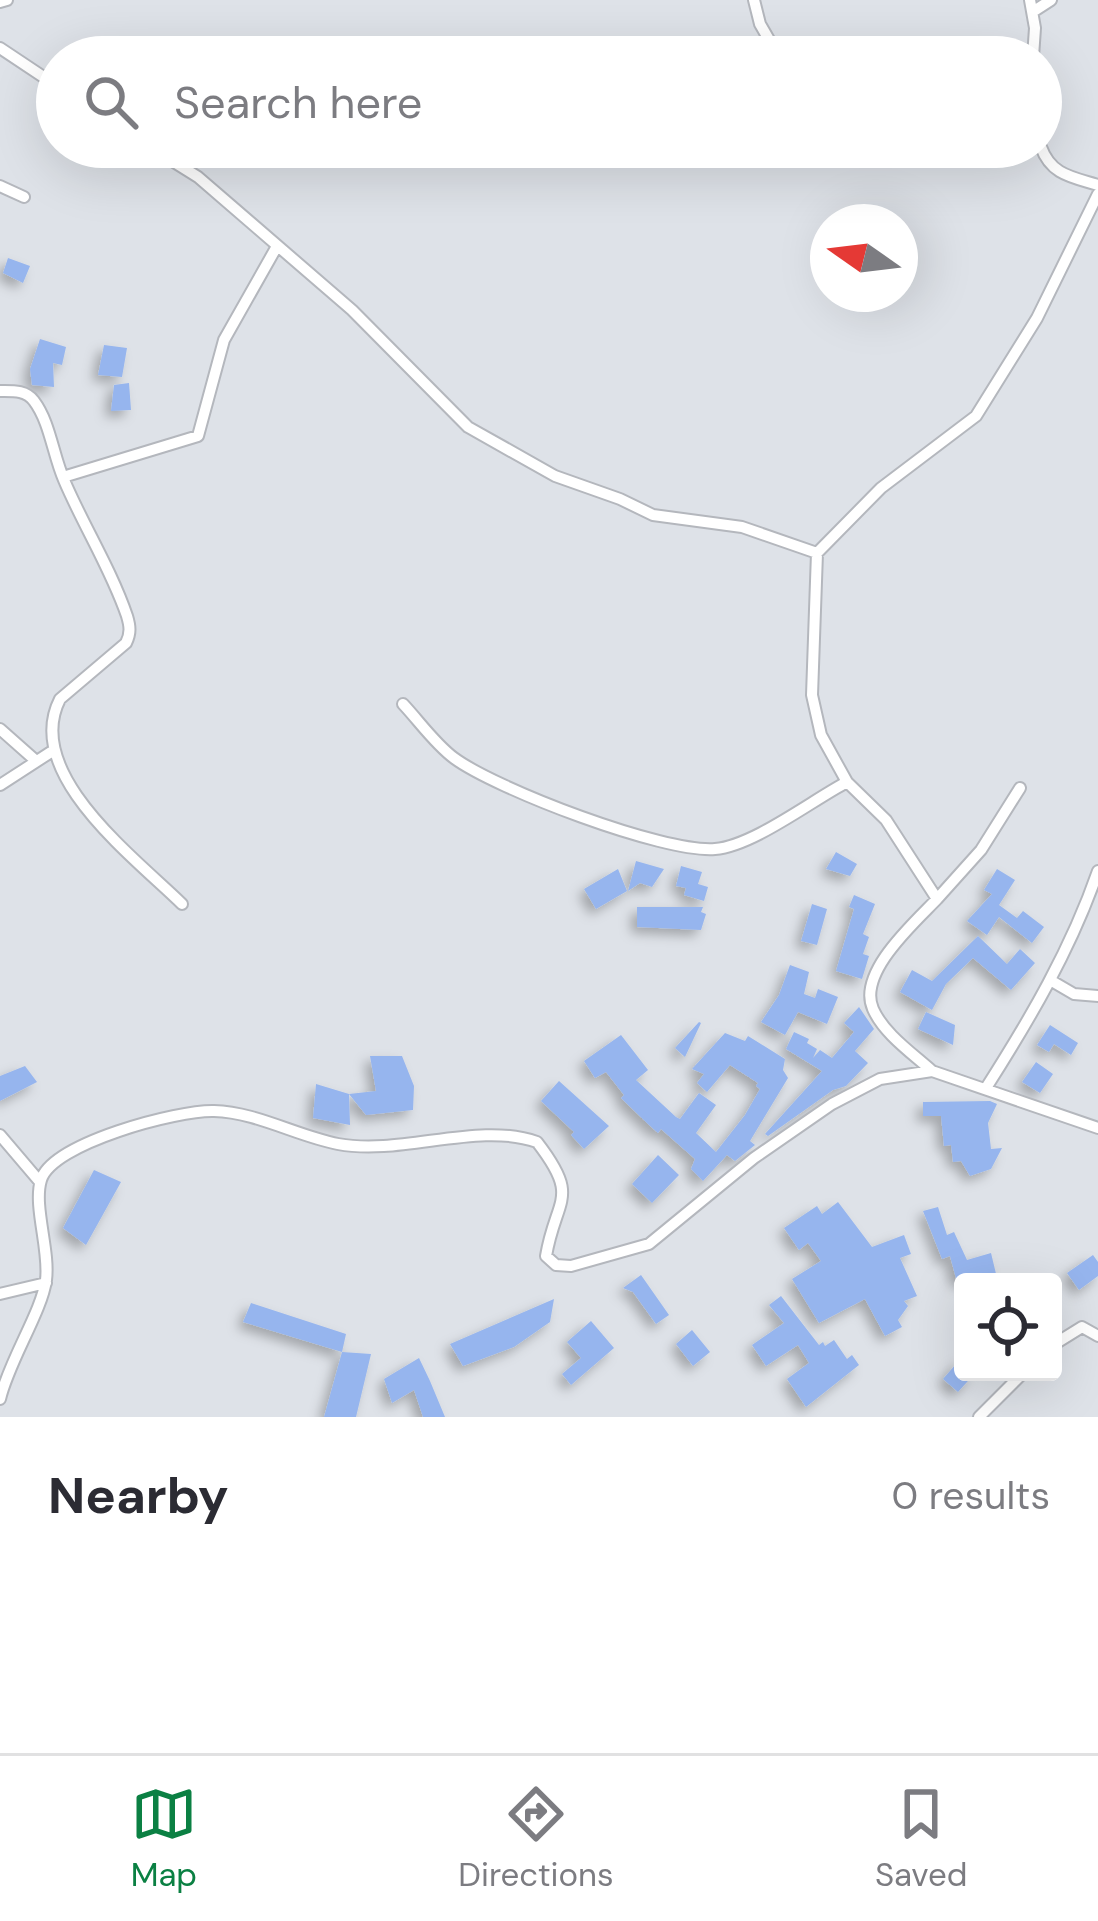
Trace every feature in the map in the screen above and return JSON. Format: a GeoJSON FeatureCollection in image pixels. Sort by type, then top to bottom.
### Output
{"type":"FeatureCollection","features":[{"type":"Feature","properties":{"kind":"street"},"geometry":{"type":"LineString","coordinates":[[754,0],[767,36]]}},
{"type":"Feature","properties":{"kind":"street"},"geometry":{"type":"LineString","coordinates":[[1033,36],[1032,6],[1051,0]]}},
{"type":"Feature","properties":{"kind":"street"},"geometry":{"type":"LineString","coordinates":[[0,48],[36,72]]}},
{"type":"Feature","properties":{"kind":"street"},"geometry":{"type":"LineString","coordinates":[[184,168],[352,310],[468,427],[555,476],[653,515],[742,527],[817,553]]}},
{"type":"Feature","properties":{"kind":"street"},"geometry":{"type":"LineString","coordinates":[[1053,168],[1098,184]]}},
{"type":"Feature","properties":{"kind":"street"},"geometry":{"type":"LineString","coordinates":[[0,186],[24,197]]}},
{"type":"Feature","properties":{"kind":"street"},"geometry":{"type":"LineString","coordinates":[[937,899],[886,820],[847,782],[821,735],[812,695],[817,553],[881,488],[976,416],[1037,318],[1098,194]]}},
{"type":"Feature","properties":{"kind":"street"},"geometry":{"type":"LineString","coordinates":[[62,477],[198,436],[224,340],[276,248]]}},
{"type":"Feature","properties":{"kind":"street"},"geometry":{"type":"LineString","coordinates":[[0,391],[32,397],[62,477],[115,587],[130,634],[126,643],[60,699],[51,752],[89,814],[182,904]]}},
{"type":"Feature","properties":{"kind":"street"},"geometry":{"type":"LineString","coordinates":[[403,704],[454,758],[548,806],[685,846],[715,849],[743,842],[847,782]]}},
{"type":"Feature","properties":{"kind":"street"},"geometry":{"type":"LineString","coordinates":[[0,729],[35,760]]}},
{"type":"Feature","properties":{"kind":"street"},"geometry":{"type":"LineString","coordinates":[[0,785],[51,752]]}},
{"type":"Feature","properties":{"kind":"street"},"geometry":{"type":"LineString","coordinates":[[1020,788],[980,850],[892,946],[871,986],[870,1004],[880,1022],[932,1071],[1098,1128]]}},
{"type":"Feature","properties":{"kind":"street"},"geometry":{"type":"LineString","coordinates":[[986,1088],[1079,925],[1098,871]]}},
{"type":"Feature","properties":{"kind":"street"},"geometry":{"type":"LineString","coordinates":[[1050,980],[1074,994],[1098,996]]}},
{"type":"Feature","properties":{"kind":"street"},"geometry":{"type":"LineString","coordinates":[[0,1399],[46,1283],[40,1182],[48,1166],[78,1147],[182,1114],[216,1111],[338,1144],[372,1147],[520,1136],[537,1142],[557,1168],[565,1189],[547,1256],[556,1265],[571,1266],[649,1244],[754,1158],[832,1104],[880,1079],[932,1071]]}},
{"type":"Feature","properties":{"kind":"street"},"geometry":{"type":"LineString","coordinates":[[0,1135],[40,1182]]}},
{"type":"Feature","properties":{"kind":"street"},"geometry":{"type":"LineString","coordinates":[[0,1294],[46,1283]]}},
{"type":"Feature","properties":{"kind":"street"},"geometry":{"type":"LineString","coordinates":[[1062,1339],[1082,1327],[1098,1336]]}},
{"type":"Feature","properties":{"kind":"street"},"geometry":{"type":"LineString","coordinates":[[979,1417],[1015,1381]]}},
{"type":"Feature","properties":{"kind":"building"},"geometry":{"type":"Polygon","coordinates":[[[8,258],[30,266],[23,283],[3,273],[8,258]]]}},
{"type":"Feature","properties":{"kind":"building"},"geometry":{"type":"Polygon","coordinates":[[[40,339],[66,347],[62,365],[53,363],[54,387],[32,385],[30,369],[40,339]]]}},
{"type":"Feature","properties":{"kind":"building"},"geometry":{"type":"Polygon","coordinates":[[[104,345],[127,348],[122,377],[98,375],[104,345]]]}},
{"type":"Feature","properties":{"kind":"building"},"geometry":{"type":"Polygon","coordinates":[[[129,383],[131,410],[111,411],[114,385],[129,383]]]}},
{"type":"Feature","properties":{"kind":"building"},"geometry":{"type":"Polygon","coordinates":[[[836,852],[857,864],[850,876],[826,869],[836,852]]]}},
{"type":"Feature","properties":{"kind":"building"},"geometry":{"type":"Polygon","coordinates":[[[636,861],[664,869],[652,887],[640,883],[628,891],[636,861]]]}},
{"type":"Feature","properties":{"kind":"building"},"geometry":{"type":"Polygon","coordinates":[[[681,866],[702,872],[698,884],[708,887],[704,901],[684,895],[686,888],[676,886],[681,866]]]}},
{"type":"Feature","properties":{"kind":"building"},"geometry":{"type":"Polygon","coordinates":[[[618,869],[627,891],[596,909],[584,889],[618,869]]]}},
{"type":"Feature","properties":{"kind":"building"},"geometry":{"type":"Polygon","coordinates":[[[997,869],[1015,880],[999,905],[1017,918],[1023,911],[1044,927],[1032,943],[999,917],[987,935],[967,921],[992,894],[984,890],[997,869]]]}},
{"type":"Feature","properties":{"kind":"building"},"geometry":{"type":"Polygon","coordinates":[[[854,895],[875,904],[863,934],[869,937],[863,954],[869,956],[862,979],[836,971],[854,895]]]}},
{"type":"Feature","properties":{"kind":"building"},"geometry":{"type":"Polygon","coordinates":[[[812,904],[827,909],[817,945],[801,941],[812,904]]]}},
{"type":"Feature","properties":{"kind":"building"},"geometry":{"type":"Polygon","coordinates":[[[637,907],[703,907],[701,912],[706,914],[701,930],[637,927],[637,907]]]}},
{"type":"Feature","properties":{"kind":"building"},"geometry":{"type":"Polygon","coordinates":[[[978,936],[1007,964],[1020,949],[1035,963],[1011,990],[973,958],[946,984],[932,1010],[900,992],[912,970],[932,981],[978,936]]]}},
{"type":"Feature","properties":{"kind":"building"},"geometry":{"type":"Polygon","coordinates":[[[790,965],[809,972],[804,994],[815,998],[818,989],[838,997],[827,1024],[798,1012],[785,1035],[761,1022],[779,995],[790,965]]]}},
{"type":"Feature","properties":{"kind":"building"},"geometry":{"type":"Polygon","coordinates":[[[859,1007],[874,1029],[855,1051],[868,1063],[846,1086],[765,1134],[822,1071],[786,1049],[794,1032],[817,1049],[813,1058],[820,1050],[832,1058],[854,1032],[844,1023],[859,1007]]]}},
{"type":"Feature","properties":{"kind":"building"},"geometry":{"type":"Polygon","coordinates":[[[926,1012],[955,1025],[953,1045],[918,1029],[926,1012]]]}},
{"type":"Feature","properties":{"kind":"building"},"geometry":{"type":"Polygon","coordinates":[[[701,1023],[685,1057],[675,1048],[701,1023]]]}},
{"type":"Feature","properties":{"kind":"building"},"geometry":{"type":"Polygon","coordinates":[[[1050,1025],[1078,1043],[1071,1055],[1054,1044],[1049,1052],[1037,1045],[1050,1025]]]}},
{"type":"Feature","properties":{"kind":"building"},"geometry":{"type":"Polygon","coordinates":[[[725,1033],[745,1041],[748,1036],[785,1059],[783,1070],[788,1078],[750,1141],[755,1145],[735,1161],[727,1155],[703,1181],[691,1169],[695,1159],[621,1098],[624,1095],[606,1072],[595,1078],[584,1061],[621,1035],[648,1070],[636,1080],[676,1117],[680,1119],[699,1093],[716,1105],[696,1133],[716,1152],[760,1089],[730,1065],[707,1092],[697,1083],[704,1074],[692,1069],[725,1033]]]}},
{"type":"Feature","properties":{"kind":"building"},"geometry":{"type":"Polygon","coordinates":[[[370,1056],[402,1056],[414,1086],[413,1110],[366,1115],[349,1094],[376,1091],[370,1056]]]}},
{"type":"Feature","properties":{"kind":"building"},"geometry":{"type":"Polygon","coordinates":[[[1036,1062],[1053,1074],[1040,1093],[1022,1082],[1036,1062]]]}},
{"type":"Feature","properties":{"kind":"building"},"geometry":{"type":"Polygon","coordinates":[[[25,1066],[37,1082],[0,1101],[0,1076],[25,1066]]]}},
{"type":"Feature","properties":{"kind":"building"},"geometry":{"type":"Polygon","coordinates":[[[559,1081],[609,1126],[584,1149],[571,1135],[574,1132],[541,1101],[559,1081]]]}},
{"type":"Feature","properties":{"kind":"building"},"geometry":{"type":"Polygon","coordinates":[[[316,1084],[349,1094],[350,1125],[313,1118],[316,1084]]]}},
{"type":"Feature","properties":{"kind":"building"},"geometry":{"type":"Polygon","coordinates":[[[923,1102],[997,1104],[988,1123],[991,1149],[1002,1148],[991,1169],[970,1176],[961,1161],[953,1162],[951,1145],[944,1146],[941,1116],[923,1116],[923,1102]]]}},
{"type":"Feature","properties":{"kind":"building"},"geometry":{"type":"Polygon","coordinates":[[[658,1155],[679,1175],[652,1203],[632,1184],[658,1155]]]}},
{"type":"Feature","properties":{"kind":"building"},"geometry":{"type":"Polygon","coordinates":[[[94,1170],[121,1182],[86,1245],[63,1228],[94,1170]]]}},
{"type":"Feature","properties":{"kind":"building"},"geometry":{"type":"Polygon","coordinates":[[[838,1202],[872,1247],[904,1235],[911,1254],[900,1258],[917,1296],[904,1301],[908,1306],[898,1320],[902,1327],[885,1336],[865,1299],[819,1323],[792,1279],[821,1261],[808,1243],[799,1250],[784,1228],[817,1206],[822,1214],[838,1202]]]}},
{"type":"Feature","properties":{"kind":"building"},"geometry":{"type":"Polygon","coordinates":[[[938,1207],[947,1235],[954,1232],[967,1260],[991,1253],[996,1273],[955,1273],[950,1256],[942,1259],[923,1211],[938,1207]]]}},
{"type":"Feature","properties":{"kind":"building"},"geometry":{"type":"Polygon","coordinates":[[[1093,1255],[1098,1276],[1079,1290],[1067,1273],[1093,1255]]]}},
{"type":"Feature","properties":{"kind":"building"},"geometry":{"type":"Polygon","coordinates":[[[641,1275],[669,1315],[656,1324],[633,1292],[623,1288],[641,1275]]]}},
{"type":"Feature","properties":{"kind":"building"},"geometry":{"type":"Polygon","coordinates":[[[781,1296],[819,1345],[834,1340],[847,1359],[852,1355],[859,1365],[806,1407],[787,1379],[809,1363],[798,1345],[766,1366],[752,1345],[784,1323],[769,1305],[781,1296]]]}},
{"type":"Feature","properties":{"kind":"building"},"geometry":{"type":"Polygon","coordinates":[[[554,1299],[550,1322],[514,1347],[463,1366],[450,1344],[554,1299]]]}},
{"type":"Feature","properties":{"kind":"building"},"geometry":{"type":"Polygon","coordinates":[[[251,1303],[346,1334],[342,1352],[243,1322],[251,1303]]]}},
{"type":"Feature","properties":{"kind":"building"},"geometry":{"type":"Polygon","coordinates":[[[591,1321],[614,1348],[571,1385],[562,1374],[581,1358],[567,1342],[591,1321]]]}},
{"type":"Feature","properties":{"kind":"building"},"geometry":{"type":"Polygon","coordinates":[[[692,1330],[710,1352],[693,1366],[676,1344],[692,1330]]]}},
{"type":"Feature","properties":{"kind":"building"},"geometry":{"type":"Polygon","coordinates":[[[342,1352],[371,1354],[356,1417],[324,1417],[342,1352]]]}},
{"type":"Feature","properties":{"kind":"building"},"geometry":{"type":"Polygon","coordinates":[[[419,1358],[445,1417],[423,1417],[414,1390],[392,1403],[384,1379],[419,1358]]]}},
{"type":"Feature","properties":{"kind":"building"},"geometry":{"type":"Polygon","coordinates":[[[954,1366],[954,1381],[968,1381],[958,1392],[943,1379],[954,1366]]]}}]}
